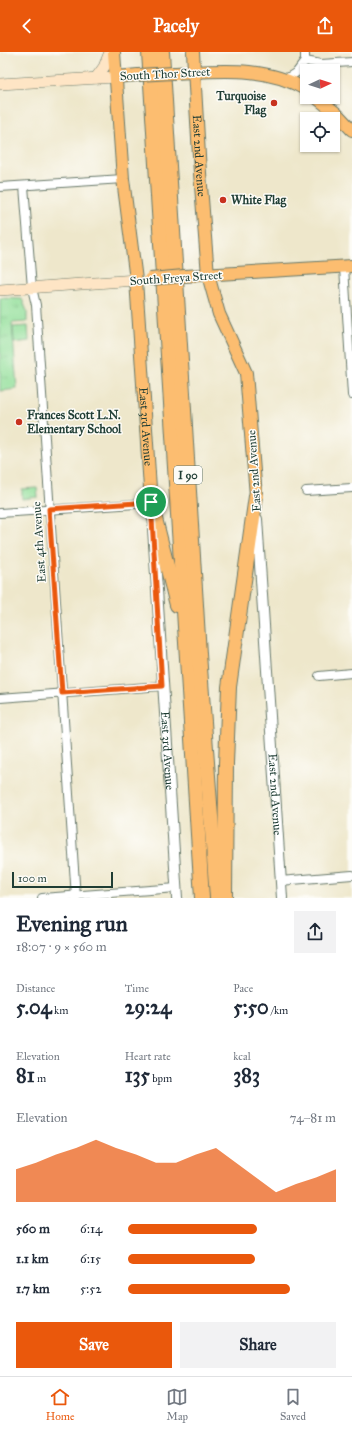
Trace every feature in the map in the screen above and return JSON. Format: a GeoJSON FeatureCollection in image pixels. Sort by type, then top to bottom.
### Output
{"type":"FeatureCollection","features":[{"type":"Feature","properties":{"kind":"highway","name":"I 90"},"geometry":{"type":"LineString","coordinates":[[149,52],[202,898]]}},
{"type":"Feature","properties":{"kind":"highway","name":"I 90"},"geometry":{"type":"LineString","coordinates":[[162,52],[199,654],[217,898]]}},
{"type":"Feature","properties":{"kind":"highway"},"geometry":{"type":"LineString","coordinates":[[225,898],[226,763],[229,687],[256,496]]}},
{"type":"Feature","properties":{"kind":"highway"},"geometry":{"type":"LineString","coordinates":[[151,502],[186,639]]}},
{"type":"Feature","properties":{"kind":"main road"},"geometry":{"type":"LineString","coordinates":[[96,78],[104,67],[110,52]]}},
{"type":"Feature","properties":{"kind":"main road","name":"East 3rd Avenue"},"geometry":{"type":"LineString","coordinates":[[114,52],[123,179],[136,280],[151,502]]}},
{"type":"Feature","properties":{"kind":"main road","name":"East 2nd Avenue"},"geometry":{"type":"LineString","coordinates":[[193,52],[208,275],[219,314],[246,373],[256,496]]}},
{"type":"Feature","properties":{"kind":"main road","name":"South Thor Street"},"geometry":{"type":"LineString","coordinates":[[0,84],[194,72],[251,71],[284,80],[300,87]]}},
{"type":"Feature","properties":{"kind":"main road"},"geometry":{"type":"LineString","coordinates":[[325,104],[337,114],[352,130]]}},
{"type":"Feature","properties":{"kind":"main road","name":"South Freya Street"},"geometry":{"type":"LineString","coordinates":[[0,290],[184,276],[348,266]]}},
{"type":"Feature","properties":{"kind":"street"},"geometry":{"type":"LineString","coordinates":[[284,80],[297,72],[305,61],[305,52]]}},
{"type":"Feature","properties":{"kind":"street"},"geometry":{"type":"LineString","coordinates":[[305,61],[311,64]]}},
{"type":"Feature","properties":{"kind":"street"},"geometry":{"type":"LineString","coordinates":[[340,64],[352,62]]}},
{"type":"Feature","properties":{"kind":"street"},"geometry":{"type":"LineString","coordinates":[[0,187],[123,179]]}},
{"type":"Feature","properties":{"kind":"street","name":"East 4th Avenue"},"geometry":{"type":"LineString","coordinates":[[24,186],[32,288],[36,305],[76,897]]}},
{"type":"Feature","properties":{"kind":"street"},"geometry":{"type":"LineString","coordinates":[[348,266],[352,395]]}},
{"type":"Feature","properties":{"kind":"street"},"geometry":{"type":"LineString","coordinates":[[306,491],[352,488]]}},
{"type":"Feature","properties":{"kind":"street","name":"East 2nd Avenue"},"geometry":{"type":"LineString","coordinates":[[256,496],[282,898]]}},
{"type":"Feature","properties":{"kind":"street"},"geometry":{"type":"LineString","coordinates":[[0,513],[151,502]]}},
{"type":"Feature","properties":{"kind":"street","name":"East 3rd Avenue"},"geometry":{"type":"LineString","coordinates":[[151,502],[162,686],[177,893]]}},
{"type":"Feature","properties":{"kind":"street"},"geometry":{"type":"LineString","coordinates":[[319,676],[352,674]]}},
{"type":"Feature","properties":{"kind":"street"},"geometry":{"type":"LineString","coordinates":[[0,698],[162,686]]}},
{"type":"Feature","properties":{"kind":"street"},"geometry":{"type":"LineString","coordinates":[[280,881],[352,875]]}},
{"type":"Feature","properties":{"kind":"street"},"geometry":{"type":"LineString","coordinates":[[42,898],[177,893]]}},
{"type":"Feature","properties":{"kind":"green space"},"geometry":{"type":"Polygon","coordinates":[[[0,298],[22,299],[27,311],[27,322],[12,323],[17,389],[0,391],[0,298]]]}},
{"type":"Feature","properties":{"kind":"green space"},"geometry":{"type":"Polygon","coordinates":[[[28,326],[29,341],[14,343],[13,327],[28,326]]]}},
{"type":"Feature","properties":{"kind":"green space"},"geometry":{"type":"Polygon","coordinates":[[[37,488],[38,497],[22,499],[22,489],[37,488]]]}},
{"type":"Feature","properties":{"kind":"place","name":"Turquoise Flag"},"geometry":{"type":"Point","coordinates":[274,103]}},
{"type":"Feature","properties":{"kind":"place","name":"White Flag"},"geometry":{"type":"Point","coordinates":[223,200]}},
{"type":"Feature","properties":{"kind":"place","name":"Frances Scott L.N. Elementary School"},"geometry":{"type":"Point","coordinates":[19,422]}},
{"type":"Feature","properties":{"kind":"route"},"geometry":{"type":"LineString","coordinates":[[151,502],[162,686],[62,693],[49,509],[151,502]]}}]}
